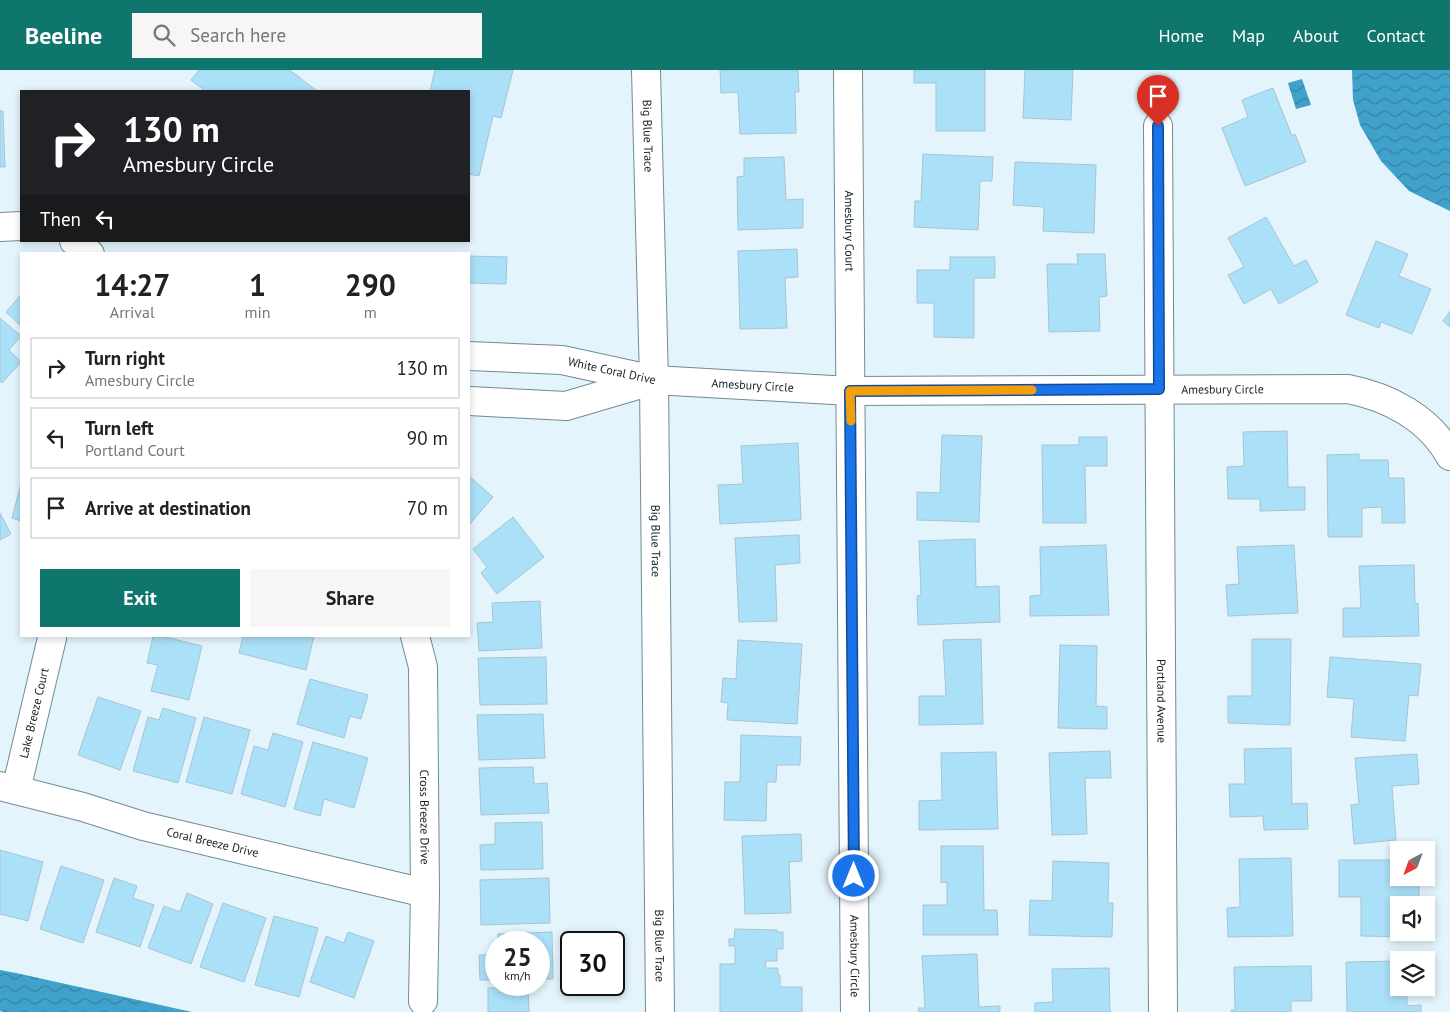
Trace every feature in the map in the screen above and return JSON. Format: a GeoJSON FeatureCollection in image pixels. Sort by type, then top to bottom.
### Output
{"type":"FeatureCollection","features":[{"type":"Feature","properties":{"kind":"street","name":"Big Blue Trace"},"geometry":{"type":"LineString","coordinates":[[646,70],[654,380],[660,1012]]}},
{"type":"Feature","properties":{"kind":"street","name":"Amesbury Court"},"geometry":{"type":"LineString","coordinates":[[848,70],[850,391]]}},
{"type":"Feature","properties":{"kind":"street","name":"Portland Avenue"},"geometry":{"type":"LineString","coordinates":[[1158,126],[1163,1012]]}},
{"type":"Feature","properties":{"kind":"street"},"geometry":{"type":"LineString","coordinates":[[0,227],[20,226]]}},
{"type":"Feature","properties":{"kind":"street"},"geometry":{"type":"LineString","coordinates":[[75,242],[88,252]]}},
{"type":"Feature","properties":{"kind":"street","name":"White Coral Drive"},"geometry":{"type":"LineString","coordinates":[[470,356],[562,360],[654,380]]}},
{"type":"Feature","properties":{"kind":"street","name":"White Coral Drive"},"geometry":{"type":"LineString","coordinates":[[470,402],[566,406],[654,380]]}},
{"type":"Feature","properties":{"kind":"street","name":"Amesbury Circle"},"geometry":{"type":"LineString","coordinates":[[654,380],[850,391],[1330,388],[1365,392],[1382,398],[1412,414],[1438,438],[1450,456]]}},
{"type":"Feature","properties":{"kind":"street","name":"Amesbury Circle"},"geometry":{"type":"LineString","coordinates":[[850,391],[855,1012]]}},
{"type":"Feature","properties":{"kind":"street","name":"Cross Breeze Drive"},"geometry":{"type":"LineString","coordinates":[[415,637],[423,667],[426,893],[423,1001]]}},
{"type":"Feature","properties":{"kind":"street","name":"Lake Breeze Court"},"geometry":{"type":"LineString","coordinates":[[8,788],[52,638]]}},
{"type":"Feature","properties":{"kind":"street","name":"Coral Breeze Drive"},"geometry":{"type":"LineString","coordinates":[[8,788],[143,826],[426,893]]}},
{"type":"Feature","properties":{"kind":"water"},"geometry":{"type":"Polygon","coordinates":[[[1352,70],[1450,70],[1450,211],[1409,191],[1381,161],[1360,125],[1353,100],[1352,70]]]}},
{"type":"Feature","properties":{"kind":"water"},"geometry":{"type":"Polygon","coordinates":[[[1302,79],[1311,105],[1296,109],[1288,83],[1302,79]]]}},
{"type":"Feature","properties":{"kind":"water"},"geometry":{"type":"Polygon","coordinates":[[[0,970],[192,1012],[3,1012],[0,1011],[0,970]]]}},
{"type":"Feature","properties":{"kind":"building"},"geometry":{"type":"Polygon","coordinates":[[[199,70],[290,70],[316,90],[204,90],[191,80],[199,70]]]}},
{"type":"Feature","properties":{"kind":"building"},"geometry":{"type":"Polygon","coordinates":[[[435,70],[513,70],[501,118],[493,116],[479,176],[470,174],[470,90],[430,90],[435,70]]]}},
{"type":"Feature","properties":{"kind":"building"},"geometry":{"type":"Polygon","coordinates":[[[720,70],[798,70],[799,92],[795,92],[796,133],[740,134],[738,92],[721,93],[720,70]]]}},
{"type":"Feature","properties":{"kind":"building"},"geometry":{"type":"Polygon","coordinates":[[[914,70],[985,70],[985,131],[936,131],[936,83],[914,83],[914,70]]]}},
{"type":"Feature","properties":{"kind":"building"},"geometry":{"type":"Polygon","coordinates":[[[1025,70],[1073,70],[1071,120],[1023,118],[1025,70]]]}},
{"type":"Feature","properties":{"kind":"building"},"geometry":{"type":"Polygon","coordinates":[[[1273,88],[1292,136],[1295,134],[1306,162],[1245,186],[1222,128],[1248,117],[1242,100],[1273,88]]]}},
{"type":"Feature","properties":{"kind":"building"},"geometry":{"type":"Polygon","coordinates":[[[0,111],[3,111],[5,167],[0,167],[0,111]]]}},
{"type":"Feature","properties":{"kind":"building"},"geometry":{"type":"Polygon","coordinates":[[[923,154],[993,157],[992,181],[980,181],[978,230],[914,227],[915,201],[921,201],[923,154]]]}},
{"type":"Feature","properties":{"kind":"building"},"geometry":{"type":"Polygon","coordinates":[[[784,157],[786,200],[803,199],[803,228],[738,230],[737,177],[744,176],[744,158],[784,157]]]}},
{"type":"Feature","properties":{"kind":"building"},"geometry":{"type":"Polygon","coordinates":[[[1015,162],[1096,165],[1094,233],[1043,231],[1044,207],[1013,205],[1015,162]]]}},
{"type":"Feature","properties":{"kind":"building"},"geometry":{"type":"Polygon","coordinates":[[[1266,217],[1294,266],[1306,260],[1318,282],[1279,304],[1271,289],[1244,304],[1228,275],[1244,267],[1228,238],[1266,217]]]}},
{"type":"Feature","properties":{"kind":"building"},"geometry":{"type":"Polygon","coordinates":[[[1376,241],[1408,254],[1399,276],[1431,289],[1412,334],[1381,322],[1379,328],[1346,315],[1376,241]]]}},
{"type":"Feature","properties":{"kind":"building"},"geometry":{"type":"Polygon","coordinates":[[[797,249],[798,277],[785,278],[787,328],[740,329],[738,251],[797,249]]]}},
{"type":"Feature","properties":{"kind":"building"},"geometry":{"type":"Polygon","coordinates":[[[1077,254],[1105,254],[1107,296],[1099,297],[1100,331],[1049,332],[1047,264],[1078,264],[1077,254]]]}},
{"type":"Feature","properties":{"kind":"building"},"geometry":{"type":"Polygon","coordinates":[[[470,256],[507,257],[506,284],[470,283],[470,256]]]}},
{"type":"Feature","properties":{"kind":"building"},"geometry":{"type":"Polygon","coordinates":[[[950,257],[995,257],[995,278],[974,278],[974,338],[934,337],[934,303],[917,303],[917,270],[950,270],[950,257]]]}},
{"type":"Feature","properties":{"kind":"building"},"geometry":{"type":"Polygon","coordinates":[[[20,296],[20,325],[6,312],[20,296]]]}},
{"type":"Feature","properties":{"kind":"building"},"geometry":{"type":"Polygon","coordinates":[[[1450,311],[1450,327],[1443,321],[1450,311]]]}},
{"type":"Feature","properties":{"kind":"building"},"geometry":{"type":"Polygon","coordinates":[[[0,318],[20,335],[9,350],[20,363],[2,383],[0,381],[0,318]]]}},
{"type":"Feature","properties":{"kind":"building"},"geometry":{"type":"Polygon","coordinates":[[[1287,431],[1288,487],[1305,487],[1305,510],[1260,511],[1260,499],[1228,499],[1227,467],[1244,466],[1243,432],[1287,431]]]}},
{"type":"Feature","properties":{"kind":"building"},"geometry":{"type":"Polygon","coordinates":[[[942,435],[982,436],[979,522],[917,520],[917,492],[940,493],[942,435]]]}},
{"type":"Feature","properties":{"kind":"building"},"geometry":{"type":"Polygon","coordinates":[[[1079,437],[1107,437],[1107,466],[1085,466],[1086,523],[1043,523],[1042,445],[1079,445],[1079,437]]]}},
{"type":"Feature","properties":{"kind":"building"},"geometry":{"type":"Polygon","coordinates":[[[798,443],[801,520],[720,524],[718,485],[743,484],[741,446],[798,443]]]}},
{"type":"Feature","properties":{"kind":"building"},"geometry":{"type":"Polygon","coordinates":[[[1359,454],[1359,460],[1388,460],[1389,478],[1404,478],[1405,523],[1382,523],[1382,507],[1362,508],[1362,537],[1328,537],[1327,455],[1359,454]]]}},
{"type":"Feature","properties":{"kind":"building"},"geometry":{"type":"Polygon","coordinates":[[[470,477],[493,497],[470,524],[470,477]]]}},
{"type":"Feature","properties":{"kind":"building"},"geometry":{"type":"Polygon","coordinates":[[[20,487],[20,521],[12,518],[20,487]]]}},
{"type":"Feature","properties":{"kind":"building"},"geometry":{"type":"Polygon","coordinates":[[[0,513],[11,534],[0,540],[0,513]]]}},
{"type":"Feature","properties":{"kind":"building"},"geometry":{"type":"Polygon","coordinates":[[[513,517],[544,557],[497,594],[481,573],[487,567],[473,549],[513,517]]]}},
{"type":"Feature","properties":{"kind":"building"},"geometry":{"type":"Polygon","coordinates":[[[799,535],[800,563],[775,565],[777,621],[739,622],[735,538],[799,535]]]}},
{"type":"Feature","properties":{"kind":"building"},"geometry":{"type":"Polygon","coordinates":[[[975,539],[976,587],[999,586],[1000,622],[918,625],[917,596],[921,595],[919,541],[975,539]]]}},
{"type":"Feature","properties":{"kind":"building"},"geometry":{"type":"Polygon","coordinates":[[[1106,545],[1109,615],[1030,616],[1030,596],[1041,595],[1040,547],[1106,545]]]}},
{"type":"Feature","properties":{"kind":"building"},"geometry":{"type":"Polygon","coordinates":[[[1294,545],[1298,613],[1228,616],[1226,585],[1239,584],[1237,547],[1294,545]]]}},
{"type":"Feature","properties":{"kind":"building"},"geometry":{"type":"Polygon","coordinates":[[[1414,565],[1415,604],[1418,603],[1419,636],[1343,637],[1343,608],[1361,608],[1359,566],[1414,565]]]}},
{"type":"Feature","properties":{"kind":"building"},"geometry":{"type":"Polygon","coordinates":[[[540,601],[542,648],[479,651],[477,623],[493,622],[492,603],[540,601]]]}},
{"type":"Feature","properties":{"kind":"building"},"geometry":{"type":"Polygon","coordinates":[[[153,637],[165,637],[202,646],[189,700],[151,691],[158,665],[147,663],[153,637]]]}},
{"type":"Feature","properties":{"kind":"building"},"geometry":{"type":"Polygon","coordinates":[[[243,637],[314,637],[306,670],[239,653],[243,637]]]}},
{"type":"Feature","properties":{"kind":"building"},"geometry":{"type":"Polygon","coordinates":[[[981,639],[983,724],[919,725],[919,696],[946,696],[943,640],[981,639]]]}},
{"type":"Feature","properties":{"kind":"building"},"geometry":{"type":"Polygon","coordinates":[[[1252,639],[1291,639],[1290,725],[1228,723],[1228,696],[1252,696],[1252,639]]]}},
{"type":"Feature","properties":{"kind":"building"},"geometry":{"type":"Polygon","coordinates":[[[738,640],[802,644],[797,724],[727,720],[728,703],[721,702],[723,678],[736,679],[738,640]]]}},
{"type":"Feature","properties":{"kind":"building"},"geometry":{"type":"Polygon","coordinates":[[[1060,645],[1097,646],[1096,706],[1107,707],[1107,729],[1058,728],[1060,645]]]}},
{"type":"Feature","properties":{"kind":"building"},"geometry":{"type":"Polygon","coordinates":[[[546,657],[547,704],[480,705],[478,658],[546,657]]]}},
{"type":"Feature","properties":{"kind":"building"},"geometry":{"type":"Polygon","coordinates":[[[1330,657],[1421,664],[1418,696],[1409,695],[1405,741],[1351,737],[1354,699],[1327,697],[1330,657]]]}},
{"type":"Feature","properties":{"kind":"building"},"geometry":{"type":"Polygon","coordinates":[[[310,679],[368,695],[361,719],[350,716],[344,738],[297,724],[310,679]]]}},
{"type":"Feature","properties":{"kind":"building"},"geometry":{"type":"Polygon","coordinates":[[[98,697],[141,711],[120,770],[78,755],[98,697]]]}},
{"type":"Feature","properties":{"kind":"building"},"geometry":{"type":"Polygon","coordinates":[[[163,708],[196,718],[178,783],[133,771],[148,717],[159,720],[163,708]]]}},
{"type":"Feature","properties":{"kind":"building"},"geometry":{"type":"Polygon","coordinates":[[[543,714],[545,758],[479,760],[477,715],[543,714]]]}},
{"type":"Feature","properties":{"kind":"building"},"geometry":{"type":"Polygon","coordinates":[[[204,717],[250,730],[232,794],[186,782],[204,717]]]}},
{"type":"Feature","properties":{"kind":"building"},"geometry":{"type":"Polygon","coordinates":[[[273,733],[303,742],[285,807],[241,794],[254,746],[268,750],[273,733]]]}},
{"type":"Feature","properties":{"kind":"building"},"geometry":{"type":"Polygon","coordinates":[[[741,735],[801,737],[800,765],[777,765],[776,782],[767,782],[766,821],[724,820],[725,782],[740,782],[741,735]]]}},
{"type":"Feature","properties":{"kind":"building"},"geometry":{"type":"Polygon","coordinates":[[[313,742],[368,758],[354,808],[324,799],[320,816],[294,809],[313,742]]]}},
{"type":"Feature","properties":{"kind":"building"},"geometry":{"type":"Polygon","coordinates":[[[1291,748],[1292,804],[1307,803],[1308,829],[1264,830],[1263,816],[1230,817],[1229,784],[1245,784],[1244,749],[1291,748]]]}},
{"type":"Feature","properties":{"kind":"building"},"geometry":{"type":"Polygon","coordinates":[[[1110,751],[1111,778],[1085,778],[1087,834],[1052,835],[1049,753],[1110,751]]]}},
{"type":"Feature","properties":{"kind":"building"},"geometry":{"type":"Polygon","coordinates":[[[996,752],[998,829],[919,830],[919,801],[942,800],[941,753],[996,752]]]}},
{"type":"Feature","properties":{"kind":"building"},"geometry":{"type":"Polygon","coordinates":[[[1417,754],[1419,784],[1392,786],[1396,840],[1354,844],[1351,805],[1359,804],[1355,758],[1417,754]]]}},
{"type":"Feature","properties":{"kind":"building"},"geometry":{"type":"Polygon","coordinates":[[[533,767],[534,784],[547,783],[549,813],[481,815],[479,768],[533,767]]]}},
{"type":"Feature","properties":{"kind":"building"},"geometry":{"type":"Polygon","coordinates":[[[542,822],[543,869],[481,870],[480,845],[495,844],[495,823],[542,822]]]}},
{"type":"Feature","properties":{"kind":"building"},"geometry":{"type":"Polygon","coordinates":[[[801,834],[802,861],[789,862],[791,913],[745,914],[742,836],[801,834]]]}},
{"type":"Feature","properties":{"kind":"building"},"geometry":{"type":"Polygon","coordinates":[[[941,846],[983,846],[984,910],[997,910],[998,935],[923,935],[923,905],[947,905],[947,882],[941,883],[941,846]]]}},
{"type":"Feature","properties":{"kind":"building"},"geometry":{"type":"Polygon","coordinates":[[[0,850],[43,862],[28,921],[0,914],[0,850]]]}},
{"type":"Feature","properties":{"kind":"building"},"geometry":{"type":"Polygon","coordinates":[[[1291,858],[1293,936],[1228,937],[1227,908],[1240,907],[1239,859],[1291,858]]]}},
{"type":"Feature","properties":{"kind":"building"},"geometry":{"type":"Polygon","coordinates":[[[1339,860],[1390,860],[1390,886],[1419,886],[1419,896],[1390,896],[1390,936],[1361,936],[1361,897],[1339,897],[1339,860]]]}},
{"type":"Feature","properties":{"kind":"building"},"geometry":{"type":"Polygon","coordinates":[[[1053,861],[1109,863],[1108,903],[1113,903],[1112,937],[1029,935],[1030,900],[1052,901],[1053,861]]]}},
{"type":"Feature","properties":{"kind":"building"},"geometry":{"type":"Polygon","coordinates":[[[61,866],[104,880],[83,943],[40,929],[61,866]]]}},
{"type":"Feature","properties":{"kind":"building"},"geometry":{"type":"Polygon","coordinates":[[[114,878],[137,886],[133,898],[154,905],[140,947],[96,932],[114,878]]]}},
{"type":"Feature","properties":{"kind":"building"},"geometry":{"type":"Polygon","coordinates":[[[549,878],[550,923],[481,925],[480,880],[549,878]]]}},
{"type":"Feature","properties":{"kind":"building"},"geometry":{"type":"Polygon","coordinates":[[[187,893],[213,904],[191,964],[148,948],[164,906],[180,912],[187,893]]]}},
{"type":"Feature","properties":{"kind":"building"},"geometry":{"type":"Polygon","coordinates":[[[223,903],[266,918],[244,982],[200,967],[223,903]]]}},
{"type":"Feature","properties":{"kind":"building"},"geometry":{"type":"Polygon","coordinates":[[[274,916],[318,928],[299,997],[255,985],[274,916]]]}},
{"type":"Feature","properties":{"kind":"building"},"geometry":{"type":"Polygon","coordinates":[[[735,929],[777,930],[777,932],[783,932],[783,949],[777,949],[777,961],[766,961],[765,968],[778,968],[780,987],[802,987],[802,1012],[720,1012],[720,964],[735,964],[735,946],[729,946],[729,939],[734,939],[735,929]]]}},
{"type":"Feature","properties":{"kind":"building"},"geometry":{"type":"Polygon","coordinates":[[[348,932],[374,941],[354,998],[310,982],[326,936],[344,943],[348,932]]]}},
{"type":"Feature","properties":{"kind":"building"},"geometry":{"type":"Polygon","coordinates":[[[550,932],[552,932],[553,979],[550,979],[550,932]]]}},
{"type":"Feature","properties":{"kind":"building"},"geometry":{"type":"Polygon","coordinates":[[[977,954],[979,1007],[1000,1006],[1000,1012],[919,1012],[918,1008],[925,1008],[922,956],[977,954]]]}},
{"type":"Feature","properties":{"kind":"building"},"geometry":{"type":"Polygon","coordinates":[[[479,955],[485,955],[485,980],[480,980],[479,955]]]}},
{"type":"Feature","properties":{"kind":"building"},"geometry":{"type":"Polygon","coordinates":[[[1390,961],[1390,996],[1407,996],[1407,1006],[1421,1005],[1421,1012],[1347,1012],[1346,962],[1390,961]]]}},
{"type":"Feature","properties":{"kind":"building"},"geometry":{"type":"Polygon","coordinates":[[[1311,966],[1312,1001],[1291,1001],[1291,1012],[1231,1012],[1231,1010],[1235,1010],[1234,967],[1311,966]]]}},
{"type":"Feature","properties":{"kind":"building"},"geometry":{"type":"Polygon","coordinates":[[[1109,968],[1110,1012],[1035,1012],[1035,1003],[1053,1002],[1052,969],[1109,968]]]}},
{"type":"Feature","properties":{"kind":"building"},"geometry":{"type":"Polygon","coordinates":[[[488,996],[528,996],[529,1012],[488,1012],[488,996]]]}},
{"type":"Feature","properties":{"kind":"slow traffic"},"geometry":{"type":"LineString","coordinates":[[851,421],[850,391],[1032,390]]}},
{"type":"Feature","properties":{"kind":"route"},"geometry":{"type":"LineString","coordinates":[[854,876],[850,391],[1159,389],[1158,126]]}}]}
